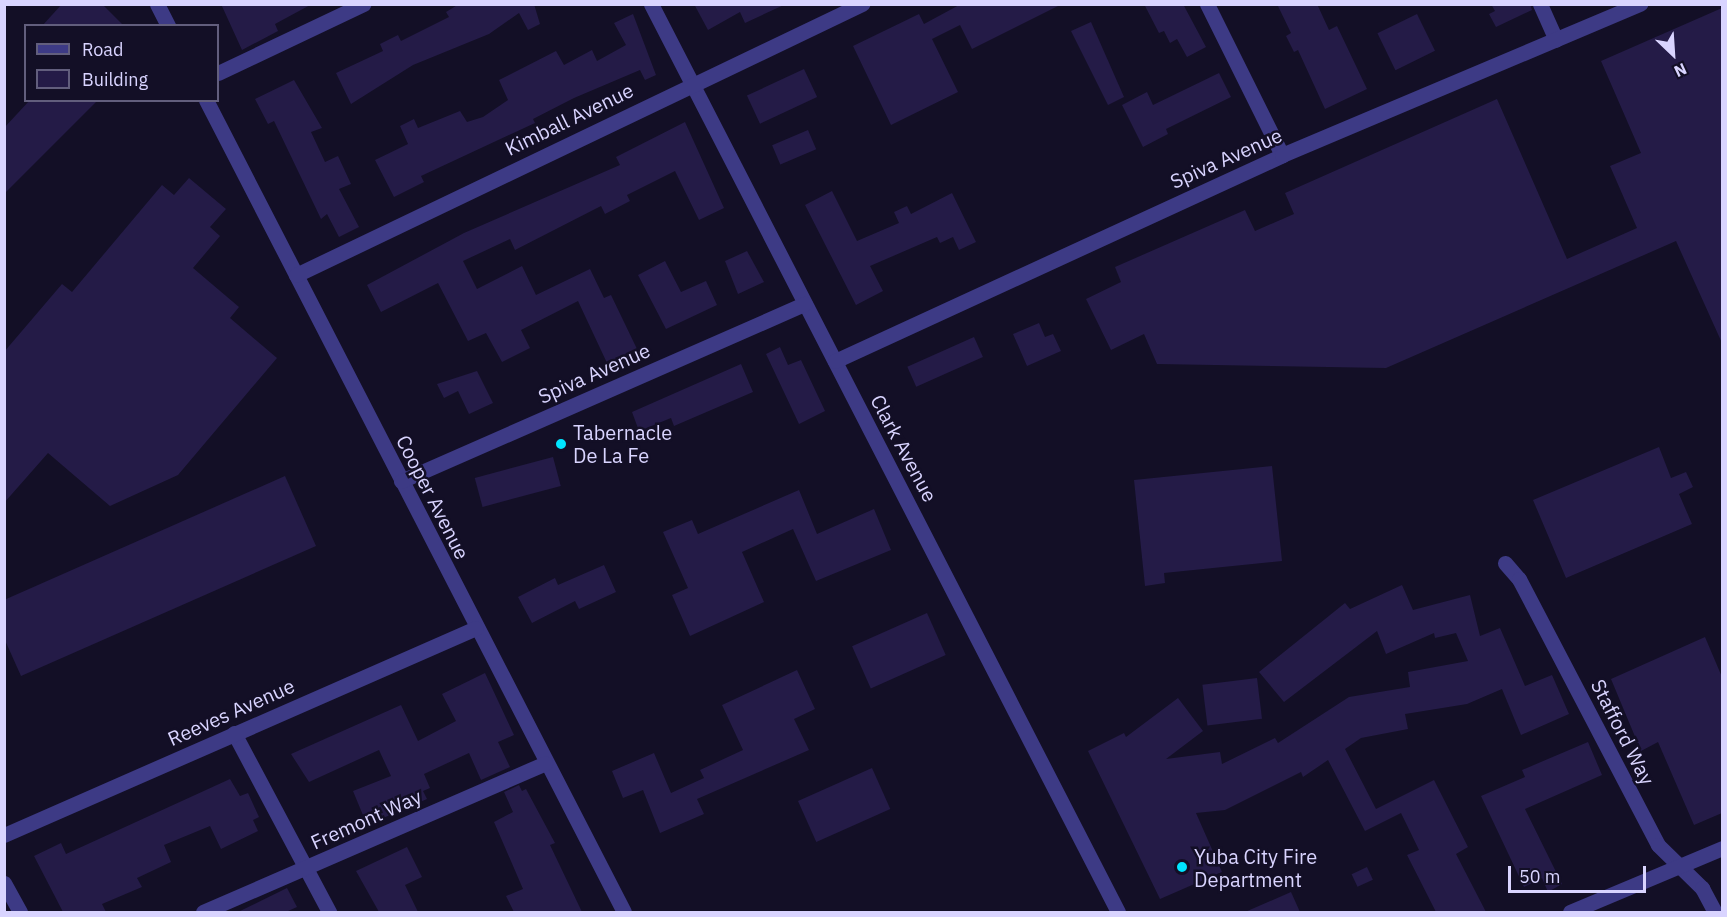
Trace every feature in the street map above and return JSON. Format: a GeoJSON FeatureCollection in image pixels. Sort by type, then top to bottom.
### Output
{"type":"FeatureCollection","features":[{"type":"Feature","properties":{"kind":"street"},"geometry":{"type":"LineString","coordinates":[[157,4],[167,24]]}},
{"type":"Feature","properties":{"kind":"street"},"geometry":{"type":"LineString","coordinates":[[219,73],[363,4]]}},
{"type":"Feature","properties":{"kind":"street","name":"Clark Avenue"},"geometry":{"type":"LineString","coordinates":[[651,4],[1118,912]]}},
{"type":"Feature","properties":{"kind":"street","name":"Kimball Avenue"},"geometry":{"type":"LineString","coordinates":[[296,275],[692,82],[862,4]]}},
{"type":"Feature","properties":{"kind":"street"},"geometry":{"type":"LineString","coordinates":[[1207,4],[1282,155]]}},
{"type":"Feature","properties":{"kind":"street"},"geometry":{"type":"LineString","coordinates":[[1540,4],[1556,40]]}},
{"type":"Feature","properties":{"kind":"street","name":"Spiva Avenue"},"geometry":{"type":"LineString","coordinates":[[835,361],[1282,155],[1640,4]]}},
{"type":"Feature","properties":{"kind":"street","name":"Cooper Avenue"},"geometry":{"type":"LineString","coordinates":[[207,102],[545,763],[624,912]]}},
{"type":"Feature","properties":{"kind":"street","name":"Spiva Avenue"},"geometry":{"type":"LineString","coordinates":[[401,481],[805,304]]}},
{"type":"Feature","properties":{"kind":"street","name":"Stafford Way"},"geometry":{"type":"LineString","coordinates":[[1505,563],[1519,579],[1658,845],[1702,888],[1715,912]]}},
{"type":"Feature","properties":{"kind":"street","name":"Reeves Avenue"},"geometry":{"type":"LineString","coordinates":[[4,835],[476,628]]}},
{"type":"Feature","properties":{"kind":"street"},"geometry":{"type":"LineString","coordinates":[[234,733],[329,912]]}},
{"type":"Feature","properties":{"kind":"street","name":"Fremont Way"},"geometry":{"type":"LineString","coordinates":[[203,912],[545,763]]}},
{"type":"Feature","properties":{"kind":"street"},"geometry":{"type":"LineString","coordinates":[[1570,912],[1722,848]]}},
{"type":"Feature","properties":{"kind":"street"},"geometry":{"type":"LineString","coordinates":[[4,883],[20,912]]}},
{"type":"Feature","properties":{"kind":"building"},"geometry":{"type":"Polygon","coordinates":[[[62,4],[102,4],[122,24],[44,24],[62,4]]]}},
{"type":"Feature","properties":{"kind":"building"},"geometry":{"type":"Polygon","coordinates":[[[221,4],[312,4],[275,24],[278,31],[242,50],[221,4]]]}},
{"type":"Feature","properties":{"kind":"building"},"geometry":{"type":"Polygon","coordinates":[[[459,4],[534,4],[540,24],[528,30],[519,13],[489,34],[413,65],[351,104],[336,73],[383,51],[380,44],[398,35],[401,41],[449,17],[446,12],[459,4]]]}},
{"type":"Feature","properties":{"kind":"building"},"geometry":{"type":"Polygon","coordinates":[[[694,4],[786,4],[745,23],[740,12],[708,30],[694,4]]]}},
{"type":"Feature","properties":{"kind":"building"},"geometry":{"type":"Polygon","coordinates":[[[961,4],[1062,4],[972,49],[960,25],[932,39],[958,92],[891,125],[853,46],[919,14],[924,24],[961,4]]]}},
{"type":"Feature","properties":{"kind":"building"},"geometry":{"type":"Polygon","coordinates":[[[1144,4],[1183,4],[1206,47],[1187,57],[1177,39],[1170,43],[1164,31],[1159,33],[1144,4]]]}},
{"type":"Feature","properties":{"kind":"building"},"geometry":{"type":"Polygon","coordinates":[[[1277,4],[1317,4],[1329,30],[1337,26],[1367,89],[1325,109],[1298,50],[1294,52],[1286,36],[1291,33],[1277,4]]]}},
{"type":"Feature","properties":{"kind":"building"},"geometry":{"type":"Polygon","coordinates":[[[1491,4],[1530,4],[1532,10],[1496,27],[1489,14],[1495,11],[1491,4]]]}},
{"type":"Feature","properties":{"kind":"building"},"geometry":{"type":"Polygon","coordinates":[[[1722,8],[1722,343],[1676,241],[1386,368],[1157,364],[1144,334],[1111,350],[1086,299],[1121,282],[1115,267],[1245,210],[1255,231],[1294,214],[1285,193],[1497,99],[1567,259],[1637,228],[1610,166],[1641,153],[1601,61],[1722,8]]]}},
{"type":"Feature","properties":{"kind":"building"},"geometry":{"type":"Polygon","coordinates":[[[633,14],[656,75],[645,80],[640,70],[574,98],[533,119],[535,123],[421,176],[424,182],[394,197],[375,160],[408,144],[400,126],[414,119],[418,128],[460,111],[467,122],[483,117],[508,100],[499,80],[556,51],[564,65],[592,50],[597,61],[626,45],[614,23],[633,14]]]}},
{"type":"Feature","properties":{"kind":"building"},"geometry":{"type":"Polygon","coordinates":[[[1417,14],[1435,51],[1395,70],[1377,33],[1417,14]]]}},
{"type":"Feature","properties":{"kind":"building"},"geometry":{"type":"Polygon","coordinates":[[[1091,22],[1124,97],[1108,105],[1071,31],[1091,22]]]}},
{"type":"Feature","properties":{"kind":"building"},"geometry":{"type":"Polygon","coordinates":[[[804,69],[817,97],[760,124],[747,96],[804,69]]]}},
{"type":"Feature","properties":{"kind":"building"},"geometry":{"type":"Polygon","coordinates":[[[1219,73],[1231,97],[1166,129],[1168,134],[1143,147],[1122,105],[1147,92],[1153,105],[1219,73]]]}},
{"type":"Feature","properties":{"kind":"building"},"geometry":{"type":"Polygon","coordinates":[[[294,80],[322,128],[311,132],[325,162],[338,156],[351,184],[339,189],[359,227],[339,237],[327,214],[321,219],[274,121],[268,124],[255,99],[294,80]]]}},
{"type":"Feature","properties":{"kind":"building"},"geometry":{"type":"Polygon","coordinates":[[[28,102],[96,102],[4,194],[4,128],[28,102]]]}},
{"type":"Feature","properties":{"kind":"building"},"geometry":{"type":"Polygon","coordinates":[[[685,122],[724,208],[699,220],[675,171],[627,195],[630,201],[605,214],[601,206],[515,250],[510,239],[463,261],[477,289],[522,266],[536,295],[590,269],[604,298],[611,295],[637,349],[607,363],[578,301],[521,330],[530,348],[502,362],[486,333],[468,341],[438,283],[381,312],[367,285],[464,233],[620,165],[616,157],[685,122]]]}},
{"type":"Feature","properties":{"kind":"building"},"geometry":{"type":"Polygon","coordinates":[[[808,130],[816,149],[780,165],[772,145],[808,130]]]}},
{"type":"Feature","properties":{"kind":"building"},"geometry":{"type":"Polygon","coordinates":[[[189,178],[226,209],[210,227],[220,236],[193,268],[239,307],[230,318],[277,358],[178,475],[110,506],[48,453],[4,503],[4,352],[62,284],[72,292],[162,185],[174,195],[189,178]]]}},
{"type":"Feature","properties":{"kind":"building"},"geometry":{"type":"Polygon","coordinates":[[[832,191],[857,241],[899,223],[894,212],[907,206],[911,214],[952,193],[976,242],[959,250],[953,237],[940,243],[937,237],[870,266],[883,291],[856,305],[805,205],[832,191]]]}},
{"type":"Feature","properties":{"kind":"building"},"geometry":{"type":"Polygon","coordinates":[[[747,251],[764,282],[738,294],[725,261],[747,251]]]}},
{"type":"Feature","properties":{"kind":"building"},"geometry":{"type":"Polygon","coordinates":[[[665,261],[681,292],[706,281],[717,305],[666,329],[638,275],[665,261]]]}},
{"type":"Feature","properties":{"kind":"building"},"geometry":{"type":"Polygon","coordinates":[[[1039,323],[1045,337],[1053,334],[1061,351],[1027,366],[1013,334],[1039,323]]]}},
{"type":"Feature","properties":{"kind":"building"},"geometry":{"type":"Polygon","coordinates":[[[974,337],[983,357],[916,387],[907,367],[974,337]]]}},
{"type":"Feature","properties":{"kind":"building"},"geometry":{"type":"Polygon","coordinates":[[[780,347],[788,365],[801,360],[825,411],[799,424],[766,354],[780,347]]]}},
{"type":"Feature","properties":{"kind":"building"},"geometry":{"type":"Polygon","coordinates":[[[741,364],[753,392],[674,426],[671,418],[639,431],[632,412],[741,364]]]}},
{"type":"Feature","properties":{"kind":"building"},"geometry":{"type":"Polygon","coordinates":[[[477,371],[493,403],[469,414],[458,391],[444,398],[437,384],[477,371]]]}},
{"type":"Feature","properties":{"kind":"building"},"geometry":{"type":"Polygon","coordinates":[[[1659,447],[1671,478],[1686,472],[1693,487],[1679,494],[1692,524],[1566,578],[1533,500],[1659,447]]]}},
{"type":"Feature","properties":{"kind":"building"},"geometry":{"type":"Polygon","coordinates":[[[553,457],[561,486],[483,507],[475,478],[553,457]]]}},
{"type":"Feature","properties":{"kind":"building"},"geometry":{"type":"Polygon","coordinates":[[[1272,466],[1282,561],[1164,573],[1165,583],[1145,586],[1134,480],[1272,466]]]}},
{"type":"Feature","properties":{"kind":"building"},"geometry":{"type":"Polygon","coordinates":[[[285,476],[316,546],[21,676],[4,638],[4,600],[285,476]]]}},
{"type":"Feature","properties":{"kind":"building"},"geometry":{"type":"Polygon","coordinates":[[[799,490],[817,534],[874,509],[891,550],[816,581],[793,529],[742,552],[764,602],[690,636],[672,595],[688,588],[663,532],[692,520],[698,534],[799,490]]]}},
{"type":"Feature","properties":{"kind":"building"},"geometry":{"type":"Polygon","coordinates":[[[604,565],[616,592],[579,609],[575,601],[532,623],[518,597],[555,578],[558,585],[604,565]]]}},
{"type":"Feature","properties":{"kind":"building"},"geometry":{"type":"Polygon","coordinates":[[[1402,585],[1413,610],[1470,595],[1480,636],[1500,628],[1525,686],[1552,675],[1569,714],[1521,735],[1502,689],[1467,704],[1405,714],[1408,729],[1361,738],[1345,749],[1376,809],[1434,780],[1468,847],[1456,854],[1486,912],[1436,912],[1407,855],[1419,850],[1401,813],[1365,831],[1328,760],[1303,777],[1301,772],[1225,810],[1196,813],[1222,872],[1160,899],[1088,751],[1124,733],[1126,737],[1178,698],[1203,731],[1166,759],[1220,752],[1222,764],[1275,738],[1278,743],[1349,697],[1410,687],[1408,672],[1468,661],[1456,633],[1435,638],[1434,633],[1386,654],[1377,631],[1284,702],[1259,672],[1345,603],[1350,609],[1402,585]]]}},
{"type":"Feature","properties":{"kind":"building"},"geometry":{"type":"Polygon","coordinates":[[[927,613],[946,655],[871,688],[852,646],[927,613]]]}},
{"type":"Feature","properties":{"kind":"building"},"geometry":{"type":"Polygon","coordinates":[[[1705,637],[1722,677],[1722,813],[1694,825],[1658,742],[1641,751],[1611,679],[1705,637]]]}},
{"type":"Feature","properties":{"kind":"building"},"geometry":{"type":"Polygon","coordinates":[[[797,670],[815,709],[794,719],[809,750],[697,799],[704,814],[660,833],[643,790],[623,798],[612,771],[654,753],[671,793],[704,778],[700,770],[743,750],[722,705],[797,670]]]}},
{"type":"Feature","properties":{"kind":"building"},"geometry":{"type":"Polygon","coordinates":[[[485,673],[514,735],[498,742],[510,767],[481,780],[469,753],[424,774],[430,788],[423,791],[427,799],[367,825],[353,791],[391,776],[379,750],[309,782],[291,754],[401,705],[418,741],[456,721],[442,694],[485,673]]]}},
{"type":"Feature","properties":{"kind":"building"},"geometry":{"type":"Polygon","coordinates":[[[1257,678],[1262,719],[1207,725],[1202,685],[1257,678]]]}},
{"type":"Feature","properties":{"kind":"building"},"geometry":{"type":"Polygon","coordinates":[[[1588,742],[1602,775],[1525,809],[1562,884],[1548,892],[1542,878],[1524,887],[1481,796],[1525,777],[1522,770],[1588,742]]]}},
{"type":"Feature","properties":{"kind":"building"},"geometry":{"type":"Polygon","coordinates":[[[872,768],[890,809],[816,842],[798,801],[872,768]]]}},
{"type":"Feature","properties":{"kind":"building"},"geometry":{"type":"Polygon","coordinates":[[[230,779],[240,796],[248,793],[259,817],[253,820],[258,831],[221,849],[210,826],[164,845],[171,862],[137,878],[142,887],[102,904],[106,912],[63,912],[34,856],[61,843],[66,854],[230,779]]]}},
{"type":"Feature","properties":{"kind":"building"},"geometry":{"type":"Polygon","coordinates":[[[519,785],[522,791],[526,789],[555,843],[550,845],[582,912],[514,912],[506,896],[523,889],[494,822],[513,812],[504,792],[519,785]]]}},
{"type":"Feature","properties":{"kind":"building"},"geometry":{"type":"Polygon","coordinates":[[[407,847],[422,877],[405,885],[418,912],[379,912],[356,871],[407,847]]]}},
{"type":"Feature","properties":{"kind":"building"},"geometry":{"type":"Polygon","coordinates":[[[1367,867],[1373,880],[1358,887],[1352,874],[1367,867]]]}},
{"type":"Feature","properties":{"kind":"building"},"geometry":{"type":"Polygon","coordinates":[[[287,888],[297,907],[286,912],[238,912],[287,888]]]}},
{"type":"Feature","properties":{"kind":"building"},"geometry":{"type":"Polygon","coordinates":[[[1291,892],[1300,912],[1245,912],[1291,892]]]}},
{"type":"Feature","properties":{"kind":"place","name":"Tabernacle De La Fe"},"geometry":{"type":"Point","coordinates":[561,444]}},
{"type":"Feature","properties":{"kind":"place","name":"Yuba City Fire Department"},"geometry":{"type":"Point","coordinates":[1182,867]}}]}
